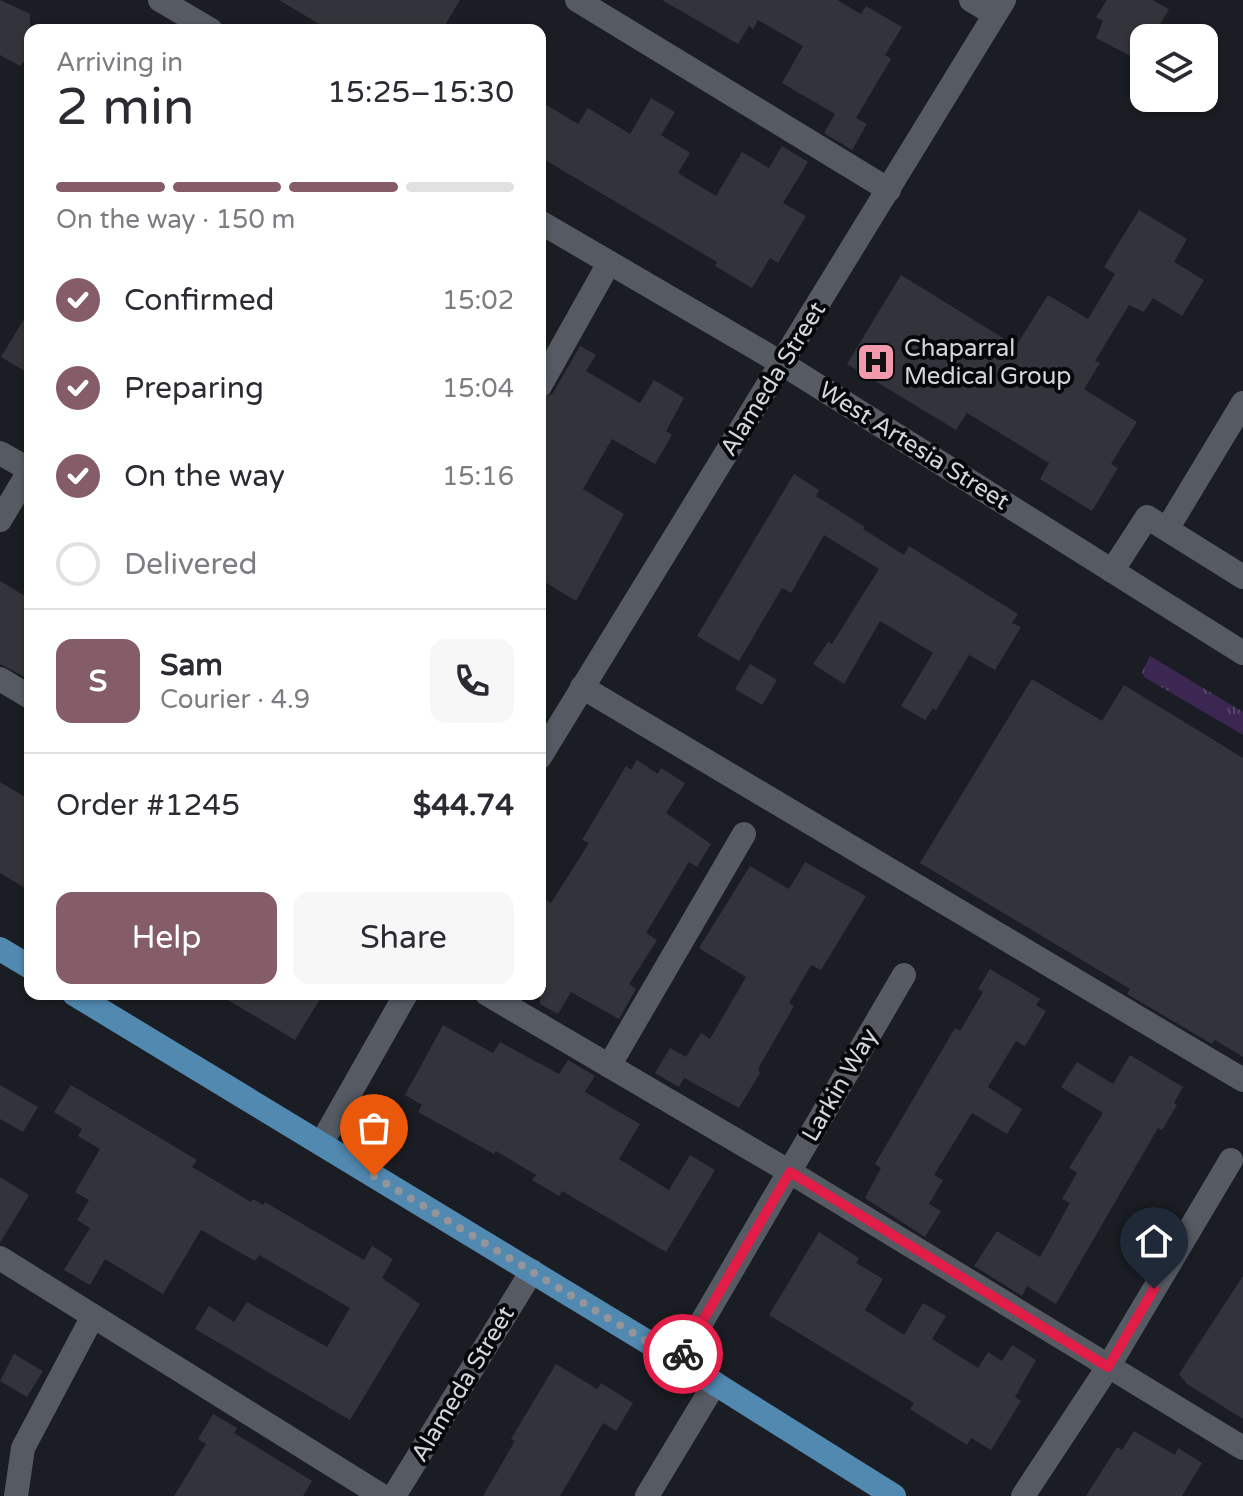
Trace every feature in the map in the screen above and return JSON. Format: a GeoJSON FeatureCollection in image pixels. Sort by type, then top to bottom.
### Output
{"type":"FeatureCollection","features":[{"type":"Feature","properties":{"kind":"main road"},"geometry":{"type":"LineString","coordinates":[[0,949],[24,963]]}},
{"type":"Feature","properties":{"kind":"main road"},"geometry":{"type":"LineString","coordinates":[[84,1000],[715,1383],[893,1496]]}},
{"type":"Feature","properties":{"kind":"street"},"geometry":{"type":"LineString","coordinates":[[160,0],[201,24]]}},
{"type":"Feature","properties":{"kind":"street"},"geometry":{"type":"LineString","coordinates":[[577,0],[889,190]]}},
{"type":"Feature","properties":{"kind":"street"},"geometry":{"type":"LineString","coordinates":[[971,0],[999,7]]}},
{"type":"Feature","properties":{"kind":"street","name":"Alameda Street"},"geometry":{"type":"LineString","coordinates":[[546,747],[999,7]]}},
{"type":"Feature","properties":{"kind":"street","name":"West Artesia Street"},"geometry":{"type":"LineString","coordinates":[[546,226],[783,364],[1243,653]]}},
{"type":"Feature","properties":{"kind":"street"},"geometry":{"type":"LineString","coordinates":[[546,375],[609,263]]}},
{"type":"Feature","properties":{"kind":"street"},"geometry":{"type":"LineString","coordinates":[[1167,529],[1243,403]]}},
{"type":"Feature","properties":{"kind":"street"},"geometry":{"type":"LineString","coordinates":[[0,453],[24,467]]}},
{"type":"Feature","properties":{"kind":"street"},"geometry":{"type":"LineString","coordinates":[[0,520],[24,480]]}},
{"type":"Feature","properties":{"kind":"street"},"geometry":{"type":"LineString","coordinates":[[1112,571],[1147,517],[1243,577]]}},
{"type":"Feature","properties":{"kind":"street"},"geometry":{"type":"LineString","coordinates":[[0,679],[24,693]]}},
{"type":"Feature","properties":{"kind":"street"},"geometry":{"type":"LineString","coordinates":[[582,687],[1243,1080]]}},
{"type":"Feature","properties":{"kind":"street"},"geometry":{"type":"LineString","coordinates":[[609,1066],[744,834]]}},
{"type":"Feature","properties":{"kind":"street","name":"Larkin Way"},"geometry":{"type":"LineString","coordinates":[[679,1361],[904,975]]}},
{"type":"Feature","properties":{"kind":"street"},"geometry":{"type":"LineString","coordinates":[[321,1144],[403,1000]]}},
{"type":"Feature","properties":{"kind":"street"},"geometry":{"type":"LineString","coordinates":[[497,1000],[790,1172],[1243,1448]]}},
{"type":"Feature","properties":{"kind":"street"},"geometry":{"type":"LineString","coordinates":[[1023,1496],[1108,1367],[1231,1160]]}},
{"type":"Feature","properties":{"kind":"street"},"geometry":{"type":"LineString","coordinates":[[0,1258],[382,1496]]}},
{"type":"Feature","properties":{"kind":"street","name":"Alameda Street"},"geometry":{"type":"LineString","coordinates":[[394,1496],[532,1271]]}},
{"type":"Feature","properties":{"kind":"street"},"geometry":{"type":"LineString","coordinates":[[16,1496],[23,1448],[93,1316]]}},
{"type":"Feature","properties":{"kind":"street"},"geometry":{"type":"LineString","coordinates":[[647,1496],[715,1383]]}},
{"type":"Feature","properties":{"kind":"green space"},"geometry":{"type":"Polygon","coordinates":[[[1150,656],[1243,712],[1243,735],[1144,677],[1142,672],[1150,656]]]}},
{"type":"Feature","properties":{"kind":"building"},"geometry":{"type":"Polygon","coordinates":[[[0,0],[30,14],[30,24],[24,24],[24,63],[20,66],[0,55],[0,0]]]}},
{"type":"Feature","properties":{"kind":"building"},"geometry":{"type":"Polygon","coordinates":[[[279,0],[460,0],[446,24],[319,24],[279,0]]]}},
{"type":"Feature","properties":{"kind":"building"},"geometry":{"type":"Polygon","coordinates":[[[662,0],[837,0],[861,14],[866,6],[902,27],[885,55],[891,59],[856,118],[867,124],[852,150],[824,133],[835,114],[782,83],[803,46],[758,20],[753,29],[749,26],[738,44],[662,0]]]}},
{"type":"Feature","properties":{"kind":"building"},"geometry":{"type":"Polygon","coordinates":[[[1107,0],[1152,0],[1169,9],[1160,24],[1130,24],[1130,56],[1096,38],[1103,21],[1096,17],[1107,0]]]}},
{"type":"Feature","properties":{"kind":"building"},"geometry":{"type":"Polygon","coordinates":[[[651,98],[675,112],[661,135],[690,153],[678,173],[716,196],[742,152],[769,168],[782,146],[808,162],[783,203],[806,216],[778,263],[770,258],[752,288],[715,266],[717,262],[546,161],[546,105],[578,124],[588,108],[630,134],[651,98]]]}},
{"type":"Feature","properties":{"kind":"building"},"geometry":{"type":"Polygon","coordinates":[[[1139,210],[1187,239],[1174,262],[1204,280],[1182,316],[1153,298],[1144,312],[1129,305],[1095,361],[1100,363],[1084,389],[1137,422],[1111,464],[1118,468],[1092,511],[1040,479],[1049,463],[967,413],[956,430],[847,364],[901,275],[1016,346],[1048,295],[1088,319],[1115,274],[1104,267],[1139,210]]]}},
{"type":"Feature","properties":{"kind":"building"},"geometry":{"type":"Polygon","coordinates":[[[24,319],[24,370],[1,357],[24,319]]]}},
{"type":"Feature","properties":{"kind":"building"},"geometry":{"type":"Polygon","coordinates":[[[580,346],[596,355],[586,371],[640,403],[654,380],[684,398],[666,431],[672,435],[655,464],[612,439],[583,489],[624,514],[576,601],[546,583],[546,397],[553,393],[580,346]]]}},
{"type":"Feature","properties":{"kind":"building"},"geometry":{"type":"Polygon","coordinates":[[[794,474],[819,490],[816,496],[904,555],[909,546],[1018,614],[1012,623],[1021,627],[995,670],[969,655],[936,710],[933,708],[925,720],[901,706],[933,653],[880,621],[844,684],[813,664],[828,642],[832,644],[879,569],[824,535],[791,593],[782,588],[739,661],[697,636],[794,474]]]}},
{"type":"Feature","properties":{"kind":"building"},"geometry":{"type":"Polygon","coordinates":[[[0,581],[24,595],[24,677],[0,664],[0,581]]]}},
{"type":"Feature","properties":{"kind":"building"},"geometry":{"type":"Polygon","coordinates":[[[750,664],[777,680],[762,705],[735,689],[750,664]]]}},
{"type":"Feature","properties":{"kind":"building"},"geometry":{"type":"Polygon","coordinates":[[[1032,679],[1102,721],[1124,685],[1243,758],[1243,1057],[1215,1040],[1212,1044],[1127,994],[1130,989],[920,863],[1032,679]]]}},
{"type":"Feature","properties":{"kind":"building"},"geometry":{"type":"Polygon","coordinates":[[[637,760],[658,774],[661,768],[685,783],[666,813],[711,844],[697,867],[689,862],[646,933],[657,940],[629,984],[636,989],[619,1019],[571,992],[558,1014],[540,1004],[540,1000],[546,1000],[546,900],[551,903],[589,843],[582,840],[626,766],[631,770],[637,760]]]}},
{"type":"Feature","properties":{"kind":"building"},"geometry":{"type":"Polygon","coordinates":[[[0,782],[24,796],[24,887],[0,873],[0,782]]]}},
{"type":"Feature","properties":{"kind":"building"},"geometry":{"type":"Polygon","coordinates":[[[805,862],[866,896],[821,970],[811,965],[789,1003],[794,1006],[739,1108],[684,1078],[679,1087],[655,1073],[670,1048],[686,1057],[701,1033],[710,1039],[746,977],[699,948],[750,866],[789,889],[805,862]]]}},
{"type":"Feature","properties":{"kind":"building"},"geometry":{"type":"Polygon","coordinates":[[[990,969],[1040,999],[1036,1005],[1046,1011],[1025,1046],[1016,1041],[988,1087],[1022,1109],[1007,1134],[972,1113],[934,1175],[943,1180],[929,1204],[941,1211],[925,1237],[865,1198],[881,1168],[875,1164],[955,1028],[960,1031],[983,992],[978,989],[990,969]]]}},
{"type":"Feature","properties":{"kind":"building"},"geometry":{"type":"Polygon","coordinates":[[[228,1000],[319,1000],[295,1040],[228,1000]]]}},
{"type":"Feature","properties":{"kind":"building"},"geometry":{"type":"Polygon","coordinates":[[[443,1025],[493,1053],[500,1042],[559,1074],[568,1060],[595,1076],[585,1092],[640,1124],[619,1159],[669,1190],[690,1155],[715,1170],[666,1252],[562,1191],[559,1196],[532,1180],[536,1175],[496,1151],[494,1154],[418,1112],[422,1105],[405,1095],[443,1025]]]}},
{"type":"Feature","properties":{"kind":"building"},"geometry":{"type":"Polygon","coordinates":[[[1130,1055],[1183,1087],[1174,1103],[1177,1105],[1162,1130],[1158,1128],[1056,1304],[1027,1286],[1022,1296],[974,1266],[997,1231],[1040,1257],[1070,1203],[1062,1199],[1077,1173],[1069,1168],[1103,1113],[1061,1087],[1077,1062],[1113,1084],[1130,1055]]]}},
{"type":"Feature","properties":{"kind":"building"},"geometry":{"type":"Polygon","coordinates":[[[0,1085],[38,1107],[23,1132],[0,1119],[0,1085]]]}},
{"type":"Feature","properties":{"kind":"building"},"geometry":{"type":"Polygon","coordinates":[[[71,1085],[197,1160],[192,1167],[251,1202],[253,1199],[263,1205],[265,1202],[364,1260],[372,1246],[393,1259],[382,1278],[420,1304],[350,1420],[195,1329],[209,1306],[234,1322],[247,1302],[327,1347],[350,1308],[259,1255],[255,1261],[201,1230],[163,1294],[105,1259],[90,1285],[64,1270],[90,1228],[77,1220],[89,1200],[75,1192],[100,1149],[78,1136],[82,1129],[54,1112],[71,1085]]]}},
{"type":"Feature","properties":{"kind":"building"},"geometry":{"type":"Polygon","coordinates":[[[0,1177],[29,1195],[0,1243],[0,1177]]]}},
{"type":"Feature","properties":{"kind":"building"},"geometry":{"type":"Polygon","coordinates":[[[819,1232],[859,1258],[856,1263],[883,1279],[865,1310],[904,1335],[923,1303],[946,1316],[932,1339],[978,1368],[988,1352],[1002,1361],[1012,1345],[1036,1360],[1015,1397],[1021,1401],[991,1450],[971,1438],[967,1445],[910,1409],[914,1403],[769,1315],[819,1232]]]}},
{"type":"Feature","properties":{"kind":"building"},"geometry":{"type":"Polygon","coordinates":[[[1243,1276],[1243,1419],[1187,1384],[1179,1374],[1243,1276]]]}},
{"type":"Feature","properties":{"kind":"building"},"geometry":{"type":"Polygon","coordinates":[[[14,1354],[43,1371],[27,1397],[0,1381],[14,1354]]]}},
{"type":"Feature","properties":{"kind":"building"},"geometry":{"type":"Polygon","coordinates":[[[556,1364],[597,1389],[601,1383],[633,1403],[616,1431],[603,1423],[560,1496],[483,1496],[515,1441],[511,1439],[556,1364]]]}},
{"type":"Feature","properties":{"kind":"building"},"geometry":{"type":"Polygon","coordinates":[[[213,1414],[237,1428],[234,1433],[312,1481],[303,1496],[174,1496],[206,1444],[198,1439],[213,1414]]]}},
{"type":"Feature","properties":{"kind":"building"},"geometry":{"type":"Polygon","coordinates":[[[1134,1431],[1175,1455],[1178,1448],[1202,1463],[1182,1496],[1086,1496],[1117,1447],[1122,1450],[1134,1431]]]}},
{"type":"Feature","properties":{"kind":"way so far"},"geometry":{"type":"LineString","coordinates":[[374,1176],[679,1361],[683,1354]]}},
{"type":"Feature","properties":{"kind":"place","name":"Chaparral Medical Group"},"geometry":{"type":"Point","coordinates":[876,362]}},
{"type":"Feature","properties":{"kind":"route"},"geometry":{"type":"LineString","coordinates":[[683,1354],[790,1172],[1108,1367],[1154,1289]]}}]}
